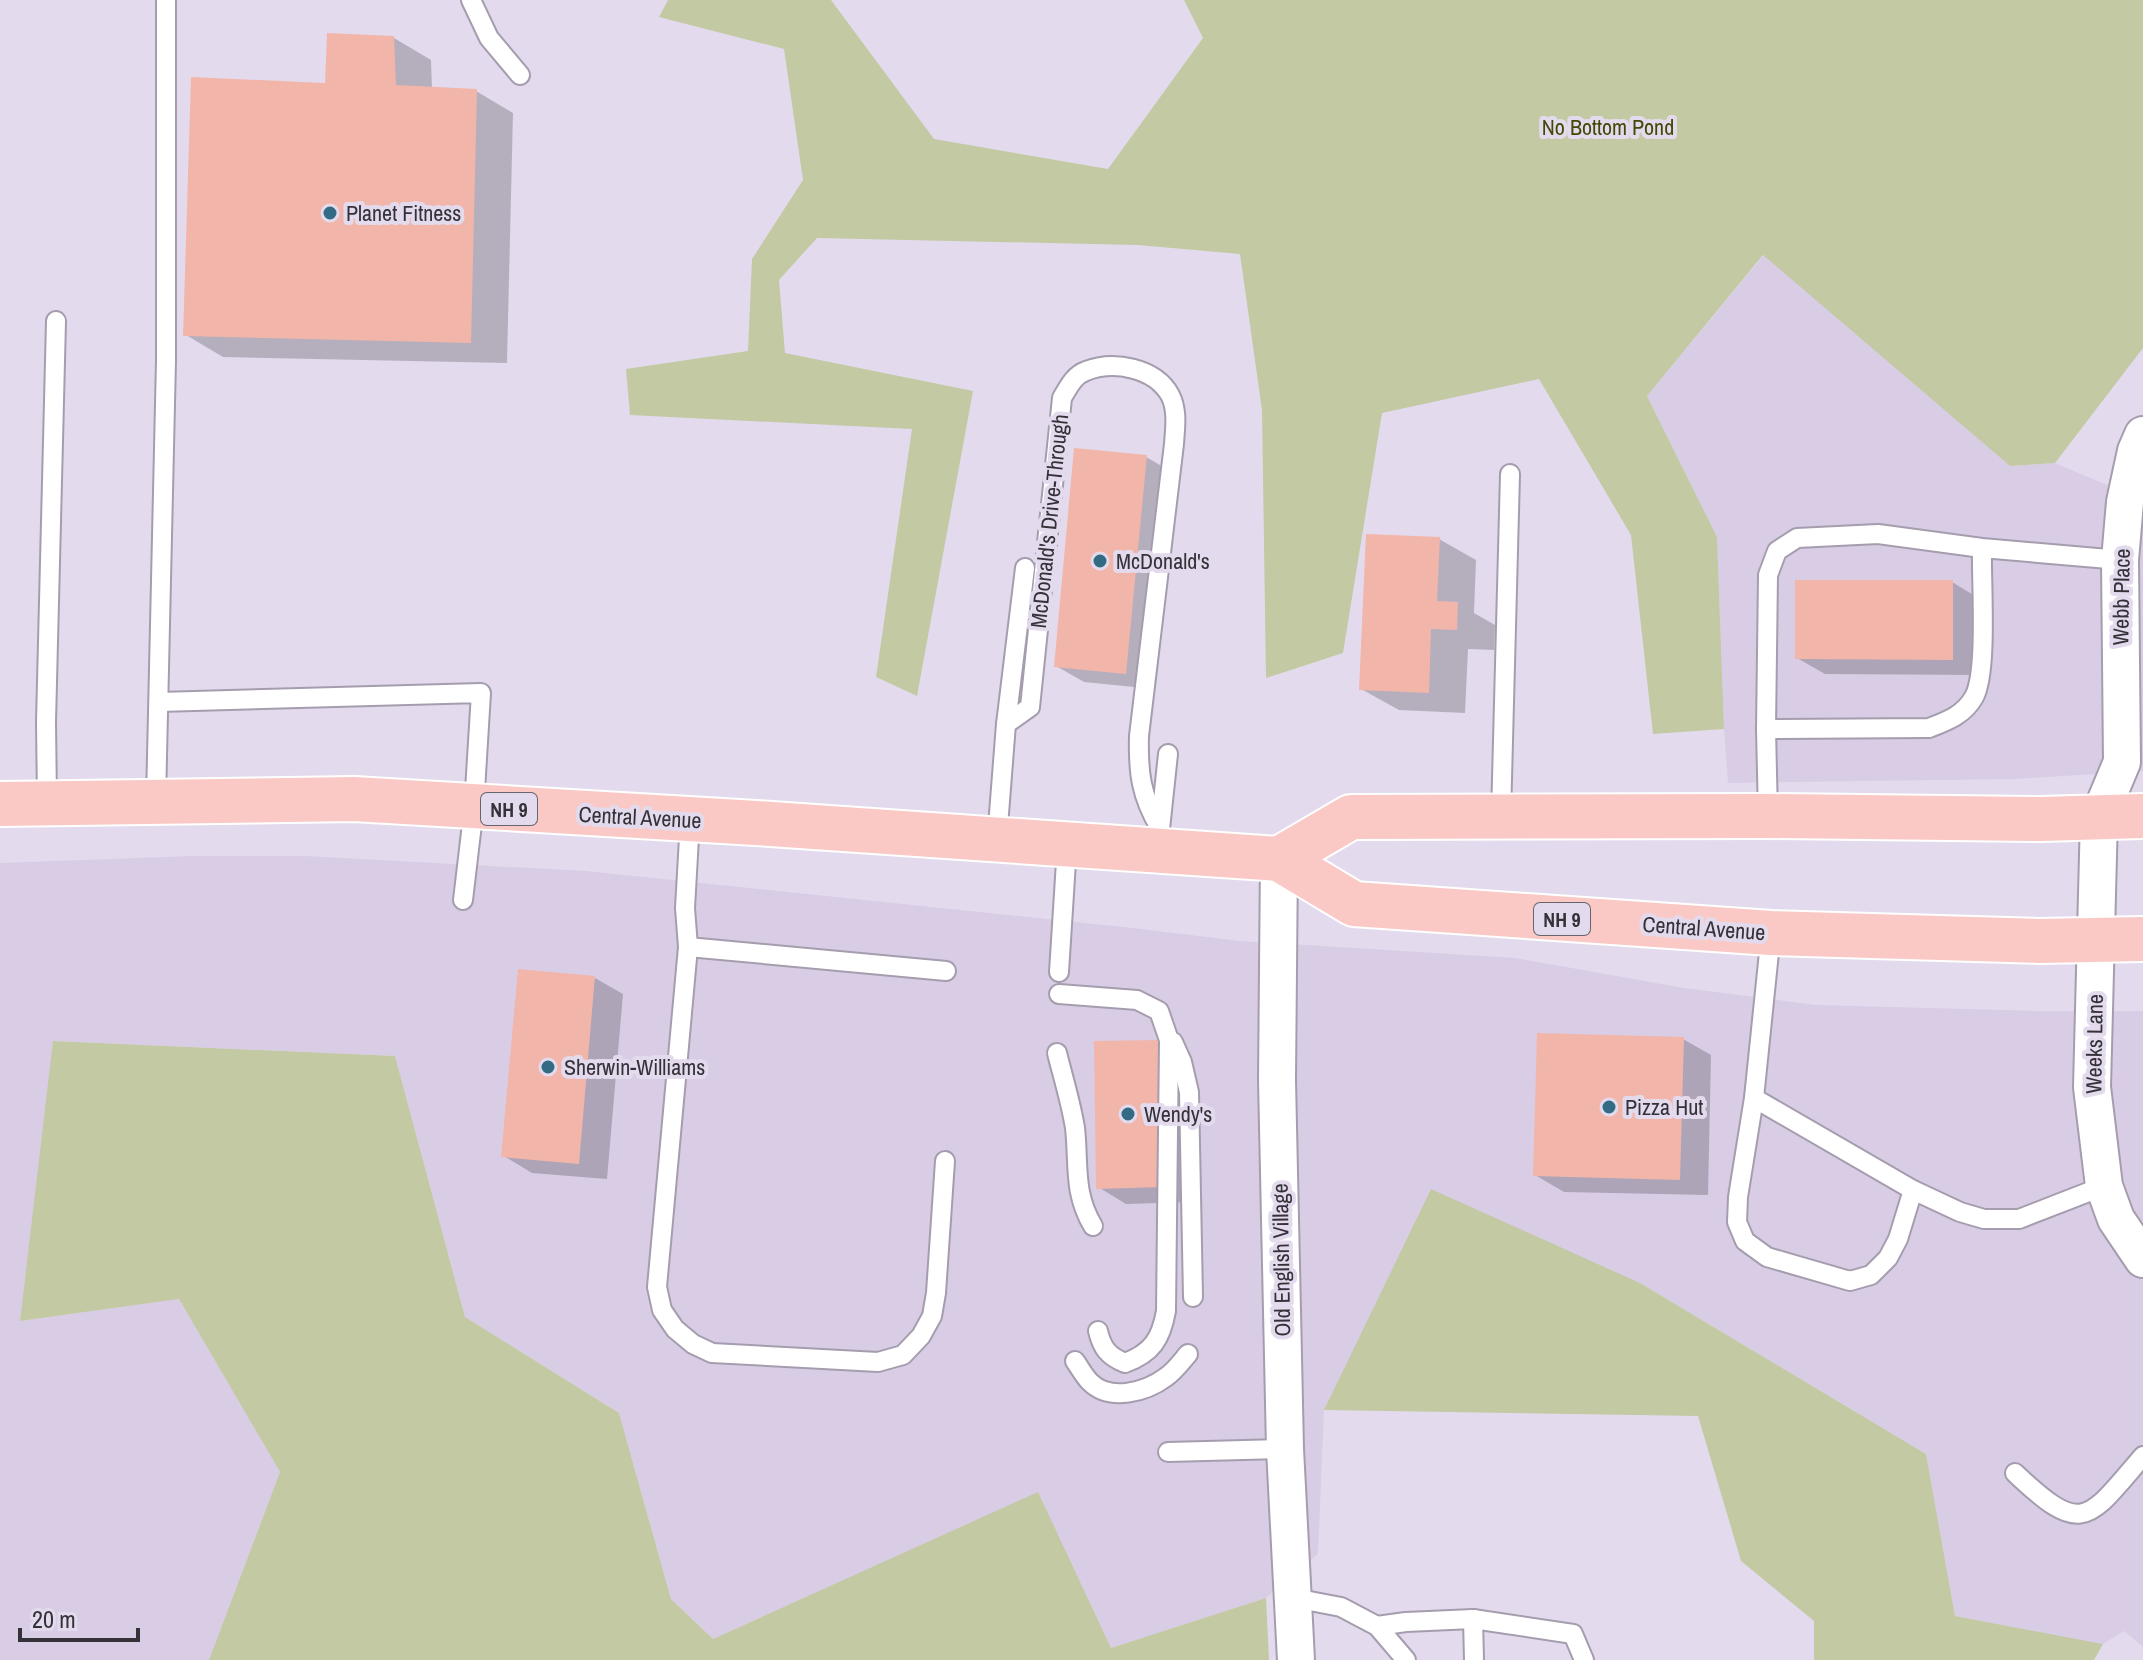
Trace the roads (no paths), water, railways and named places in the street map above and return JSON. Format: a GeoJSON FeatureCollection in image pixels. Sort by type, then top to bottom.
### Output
{"type":"FeatureCollection","features":[{"type":"Feature","properties":{"kind":"main road","name":"Central Avenue"},"geometry":{"type":"LineString","coordinates":[[0,804],[354,799],[1067,846],[1159,840],[1279,859],[1354,904],[1771,933],[2039,941],[2143,939]]}},
{"type":"Feature","properties":{"kind":"main road"},"geometry":{"type":"LineString","coordinates":[[1279,859],[1351,817],[2143,816]]}},
{"type":"Feature","properties":{"kind":"street","name":"Webb Place"},"geometry":{"type":"LineString","coordinates":[[2099,817],[2122,762],[2120,560],[2125,502],[2136,451],[2143,435]]}},
{"type":"Feature","properties":{"kind":"street","name":"Webb Place"},"geometry":{"type":"LineString","coordinates":[[2122,762],[2143,803]]}},
{"type":"Feature","properties":{"kind":"street","name":"Weeks Lane"},"geometry":{"type":"LineString","coordinates":[[2099,817],[2092,1087],[2104,1186],[2116,1219],[2143,1259]]}},
{"type":"Feature","properties":{"kind":"street","name":"Old English Village"},"geometry":{"type":"LineString","coordinates":[[1279,859],[1277,1080],[1285,1449],[1296,1660]]}},
{"type":"Feature","properties":{"kind":"lane"},"geometry":{"type":"LineString","coordinates":[[156,801],[166,360],[166,0]]}},
{"type":"Feature","properties":{"kind":"lane"},"geometry":{"type":"LineString","coordinates":[[471,0],[489,38],[520,75]]}},
{"type":"Feature","properties":{"kind":"lane"},"geometry":{"type":"LineString","coordinates":[[47,801],[56,321]]}},
{"type":"Feature","properties":{"kind":"lane","name":"McDonald's Drive-Through"},"geometry":{"type":"LineString","coordinates":[[1006,724],[1030,707],[1062,398],[1074,378],[1087,370],[1110,367],[1141,369],[1157,378],[1169,395],[1175,412],[1174,444],[1139,736],[1138,770],[1159,840]]}},
{"type":"Feature","properties":{"kind":"lane"},"geometry":{"type":"LineString","coordinates":[[1501,817],[1510,474]]}},
{"type":"Feature","properties":{"kind":"lane"},"geometry":{"type":"LineString","coordinates":[[1768,816],[1766,597],[1768,575],[1777,551],[1797,538],[1878,534],[1982,548],[2120,560]]}},
{"type":"Feature","properties":{"kind":"lane"},"geometry":{"type":"LineString","coordinates":[[1766,729],[1929,728],[1954,719],[1974,697],[1981,674],[1982,548]]}},
{"type":"Feature","properties":{"kind":"lane"},"geometry":{"type":"LineString","coordinates":[[997,841],[1006,724],[1025,568]]}},
{"type":"Feature","properties":{"kind":"lane"},"geometry":{"type":"LineString","coordinates":[[159,702],[481,693],[474,807],[463,900]]}},
{"type":"Feature","properties":{"kind":"lane"},"geometry":{"type":"LineString","coordinates":[[1159,840],[1168,754]]}},
{"type":"Feature","properties":{"kind":"lane"},"geometry":{"type":"LineString","coordinates":[[690,820],[685,908],[688,947],[657,1287],[662,1310],[675,1329],[693,1344],[712,1353],[878,1362],[903,1355],[921,1336],[932,1316],[945,1161]]}},
{"type":"Feature","properties":{"kind":"lane"},"geometry":{"type":"LineString","coordinates":[[1059,972],[1067,846]]}},
{"type":"Feature","properties":{"kind":"lane"},"geometry":{"type":"LineString","coordinates":[[1771,933],[1754,1098],[1738,1197],[1737,1222],[1745,1241],[1767,1257],[1850,1281],[1871,1275],[1888,1258],[1898,1239],[1913,1190]]}},
{"type":"Feature","properties":{"kind":"lane"},"geometry":{"type":"LineString","coordinates":[[688,947],[946,971]]}},
{"type":"Feature","properties":{"kind":"lane"},"geometry":{"type":"LineString","coordinates":[[1059,994],[1137,1000],[1159,1011],[1182,1062],[1189,1092],[1193,1297]]}},
{"type":"Feature","properties":{"kind":"lane"},"geometry":{"type":"LineString","coordinates":[[1098,1331],[1101,1344],[1110,1357],[1125,1363],[1142,1357],[1155,1345],[1163,1330],[1166,1311],[1169,1084],[1169,1040],[1165,1025]]}},
{"type":"Feature","properties":{"kind":"lane"},"geometry":{"type":"LineString","coordinates":[[1057,1053],[1074,1126],[1079,1194],[1083,1210],[1093,1226]]}},
{"type":"Feature","properties":{"kind":"lane"},"geometry":{"type":"LineString","coordinates":[[1754,1098],[1913,1190],[1960,1212],[1984,1219],[2019,1219],[2104,1186]]}},
{"type":"Feature","properties":{"kind":"lane"},"geometry":{"type":"LineString","coordinates":[[1075,1361],[1091,1383],[1123,1394],[1139,1392],[1167,1377],[1188,1354]]}},
{"type":"Feature","properties":{"kind":"lane"},"geometry":{"type":"LineString","coordinates":[[1168,1452],[1285,1449]]}},
{"type":"Feature","properties":{"kind":"lane"},"geometry":{"type":"LineString","coordinates":[[2015,1473],[2045,1502],[2061,1512],[2078,1514],[2094,1510],[2143,1456]]}},
{"type":"Feature","properties":{"kind":"lane"},"geometry":{"type":"LineString","coordinates":[[1294,1598],[1341,1607],[1377,1626],[1406,1660]]}},
{"type":"Feature","properties":{"kind":"lane"},"geometry":{"type":"LineString","coordinates":[[1377,1626],[1473,1619],[1573,1634],[1584,1660]]}},
{"type":"Feature","properties":{"kind":"lane"},"geometry":{"type":"LineString","coordinates":[[1473,1619],[1474,1660]]}},
{"type":"Feature","properties":{"kind":"place","name":"Planet Fitness"},"geometry":{"type":"Point","coordinates":[330,213]}},
{"type":"Feature","properties":{"kind":"place","name":"McDonald's"},"geometry":{"type":"Point","coordinates":[1100,561]}},
{"type":"Feature","properties":{"kind":"place","name":"Sherwin-Williams"},"geometry":{"type":"Point","coordinates":[548,1067]}},
{"type":"Feature","properties":{"kind":"place","name":"Pizza Hut"},"geometry":{"type":"Point","coordinates":[1609,1107]}},
{"type":"Feature","properties":{"kind":"place","name":"Wendy's"},"geometry":{"type":"Point","coordinates":[1128,1114]}},
{"type":"Feature","properties":{"kind":"park label","name":"No Bottom Pond"},"geometry":{"type":"Point","coordinates":[1608,127]}}]}
